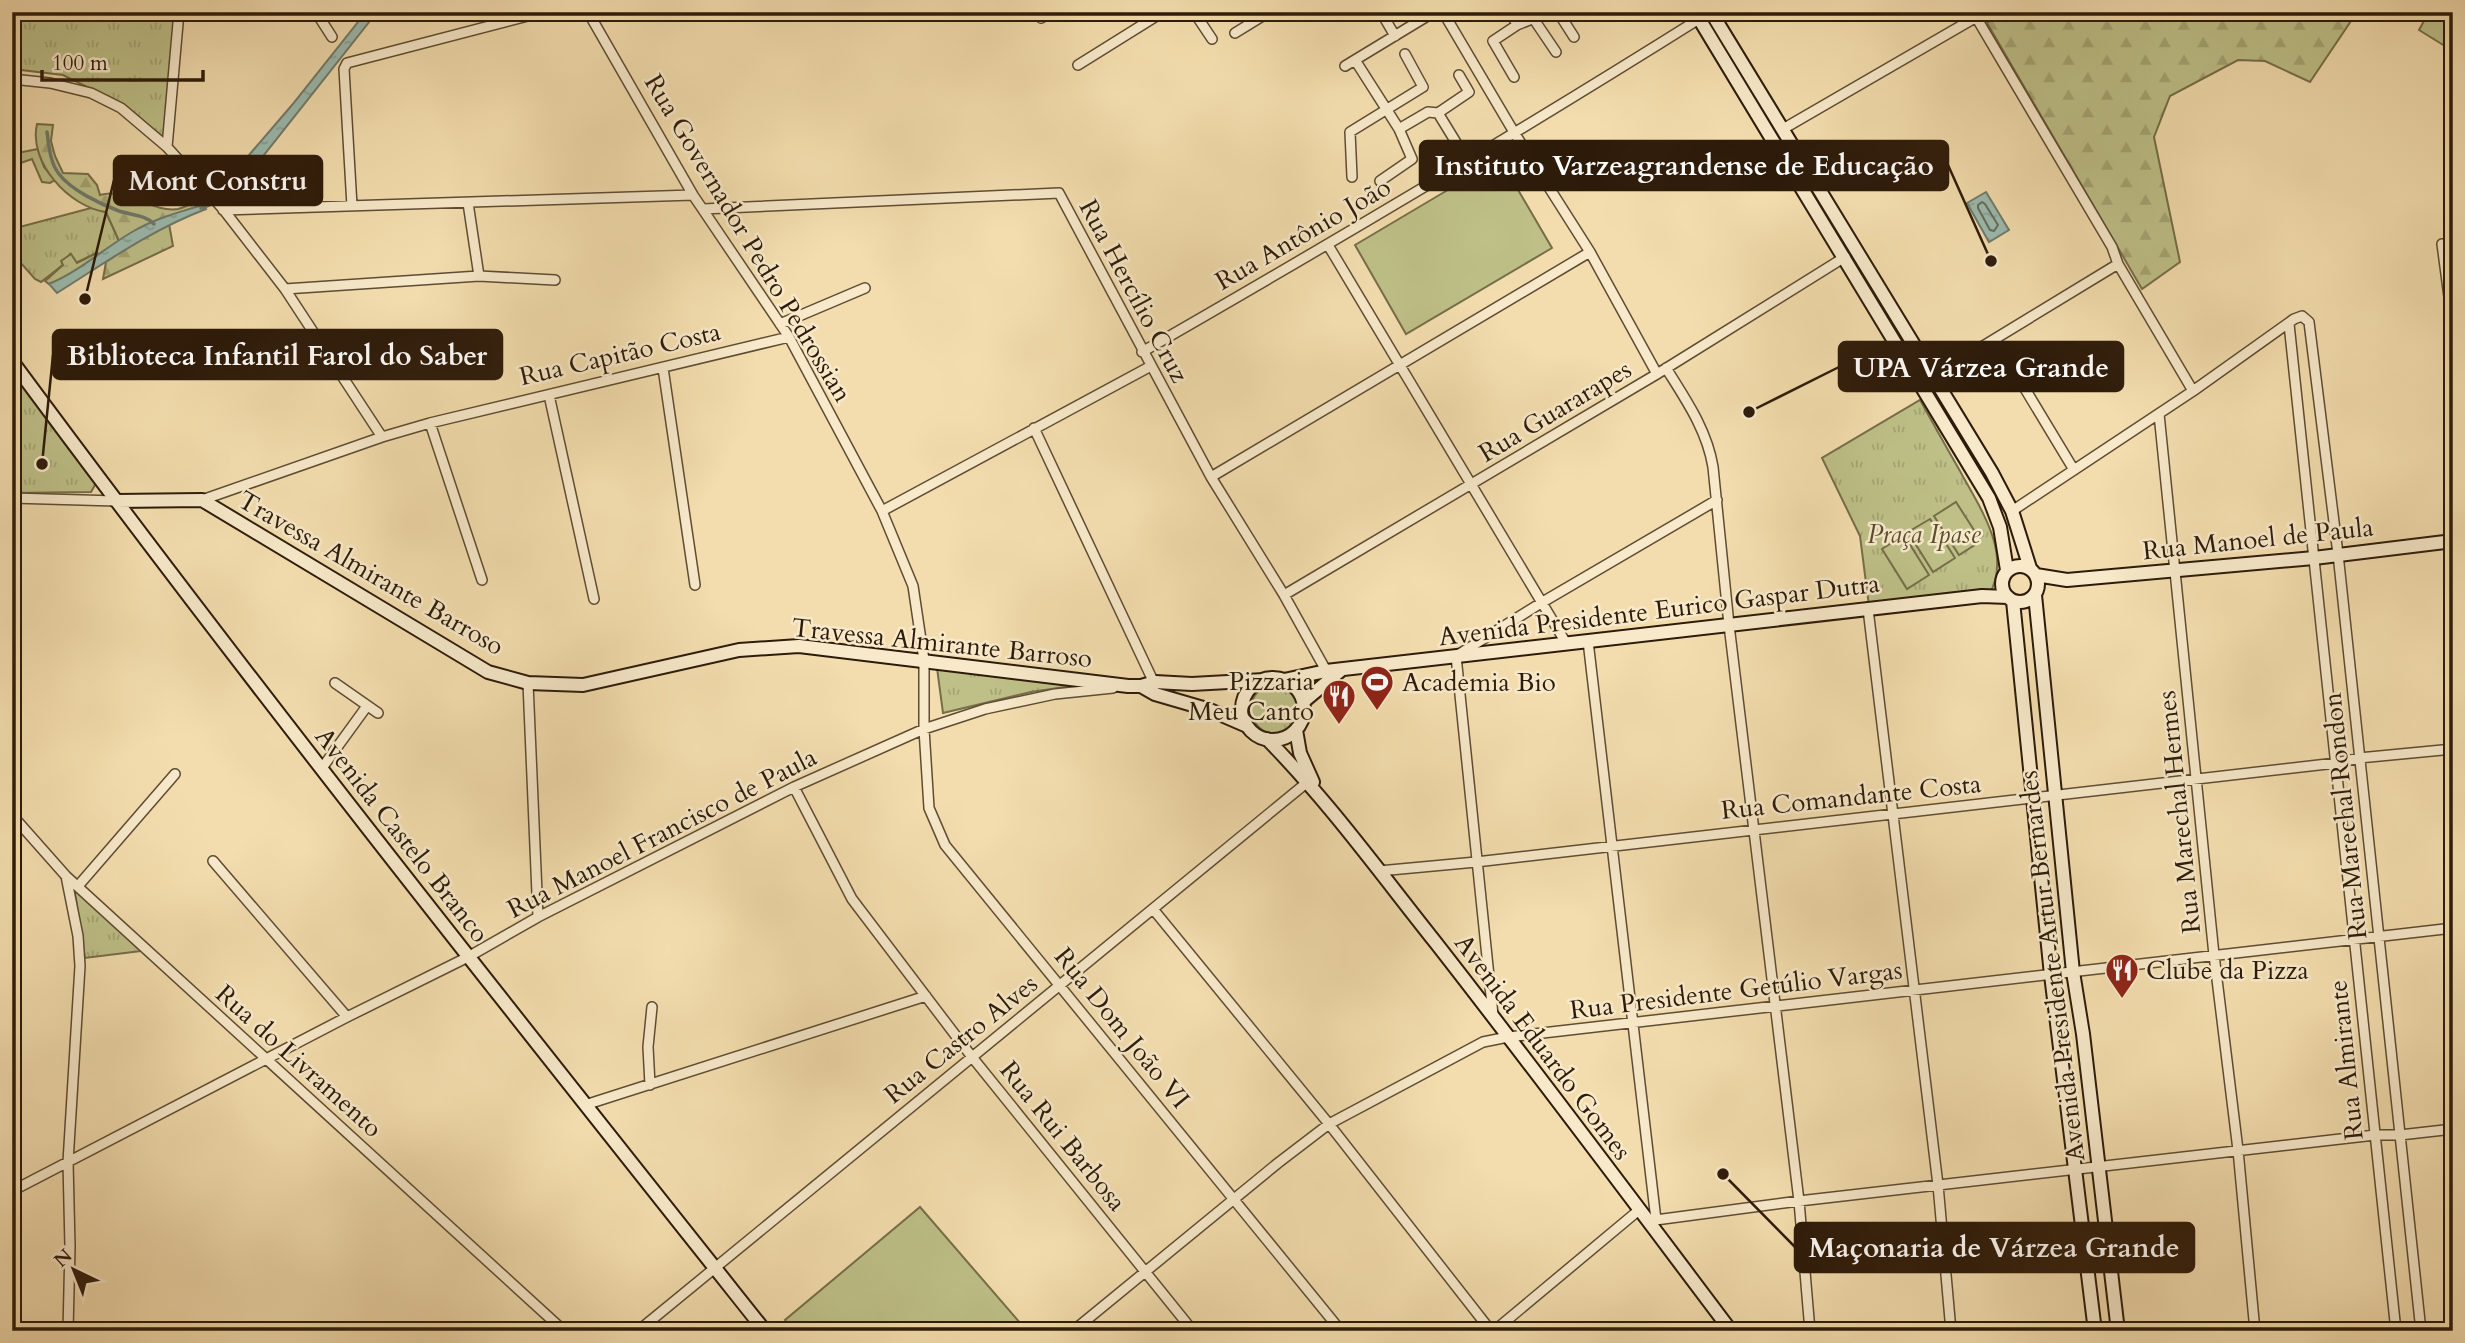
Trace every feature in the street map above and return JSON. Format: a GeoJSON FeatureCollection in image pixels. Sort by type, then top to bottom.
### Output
{"type":"FeatureCollection","features":[{"type":"Feature","properties":{"kind":"street"},"geometry":{"type":"LineString","coordinates":[[167,147],[179,12]]}},
{"type":"Feature","properties":{"kind":"street"},"geometry":{"type":"LineString","coordinates":[[316,12],[332,37]]}},
{"type":"Feature","properties":{"kind":"street"},"geometry":{"type":"LineString","coordinates":[[352,206],[344,69],[346,63],[543,12]]}},
{"type":"Feature","properties":{"kind":"street","name":"Rua Governador Pedro Pedrossian"},"geometry":{"type":"LineString","coordinates":[[588,12],[693,195],[789,337],[882,511],[913,586],[924,660],[924,729]]}},
{"type":"Feature","properties":{"kind":"street"},"geometry":{"type":"LineString","coordinates":[[1037,12],[1041,18],[1052,12]]}},
{"type":"Feature","properties":{"kind":"street"},"geometry":{"type":"LineString","coordinates":[[1079,65],[1163,12]]}},
{"type":"Feature","properties":{"kind":"street"},"geometry":{"type":"LineString","coordinates":[[1194,12],[1212,39]]}},
{"type":"Feature","properties":{"kind":"street"},"geometry":{"type":"LineString","coordinates":[[1381,12],[1395,36]]}},
{"type":"Feature","properties":{"kind":"street"},"geometry":{"type":"LineString","coordinates":[[1345,66],[1434,12]]}},
{"type":"Feature","properties":{"kind":"street"},"geometry":{"type":"LineString","coordinates":[[1443,12],[1515,134],[1707,439],[1717,500],[1729,625],[1799,1201],[1810,1331]]}},
{"type":"Feature","properties":{"kind":"street"},"geometry":{"type":"LineString","coordinates":[[1511,12],[1517,25]]}},
{"type":"Feature","properties":{"kind":"street"},"geometry":{"type":"LineString","coordinates":[[1514,77],[1493,41],[1517,25],[1549,12]]}},
{"type":"Feature","properties":{"kind":"street"},"geometry":{"type":"LineString","coordinates":[[1558,12],[1574,37]]}},
{"type":"Feature","properties":{"kind":"street"},"geometry":{"type":"LineString","coordinates":[[1697,16],[1989,498],[2000,527],[2004,592],[2010,599],[2025,601],[2036,592],[2033,571],[2012,511],[1992,473],[1711,12]]}},
{"type":"Feature","properties":{"kind":"street"},"geometry":{"type":"LineString","coordinates":[[1235,33],[1262,14]]}},
{"type":"Feature","properties":{"kind":"street"},"geometry":{"type":"LineString","coordinates":[[1783,129],[1978,14],[2105,235],[2118,264],[2193,391]]}},
{"type":"Feature","properties":{"kind":"street","name":"Rua Antônio João"},"geometry":{"type":"LineString","coordinates":[[1142,352],[1515,134],[1697,16]]}},
{"type":"Feature","properties":{"kind":"street"},"geometry":{"type":"LineString","coordinates":[[1534,18],[1556,52]]}},
{"type":"Feature","properties":{"kind":"street"},"geometry":{"type":"LineString","coordinates":[[1352,177],[1350,132],[1423,87],[1405,54]]}},
{"type":"Feature","properties":{"kind":"street"},"geometry":{"type":"LineString","coordinates":[[1355,60],[1399,129],[1412,159],[1380,181]]}},
{"type":"Feature","properties":{"kind":"street"},"geometry":{"type":"LineString","coordinates":[[1399,129],[1428,112],[1438,113],[1469,92],[1459,75]]}},
{"type":"Feature","properties":{"kind":"street"},"geometry":{"type":"LineString","coordinates":[[12,79],[50,83],[91,93],[121,108],[167,147],[223,210],[285,289],[382,437]]}},
{"type":"Feature","properties":{"kind":"street"},"geometry":{"type":"LineString","coordinates":[[1438,113],[1457,144]]}},
{"type":"Feature","properties":{"kind":"street","name":"Rua Hercílio Cruz"},"geometry":{"type":"LineString","coordinates":[[704,209],[1059,193],[1211,477],[1332,674]]}},
{"type":"Feature","properties":{"kind":"street"},"geometry":{"type":"LineString","coordinates":[[223,210],[693,195]]}},
{"type":"Feature","properties":{"kind":"street"},"geometry":{"type":"LineString","coordinates":[[468,203],[479,276]]}},
{"type":"Feature","properties":{"kind":"street"},"geometry":{"type":"LineString","coordinates":[[2442,244],[2453,327]]}},
{"type":"Feature","properties":{"kind":"street"},"geometry":{"type":"LineString","coordinates":[[1328,245],[1566,643]]}},
{"type":"Feature","properties":{"kind":"street"},"geometry":{"type":"LineString","coordinates":[[1211,477],[1590,252]]}},
{"type":"Feature","properties":{"kind":"street","name":"Rua Guararapes"},"geometry":{"type":"LineString","coordinates":[[1284,595],[1662,371],[1845,257]]}},
{"type":"Feature","properties":{"kind":"street"},"geometry":{"type":"LineString","coordinates":[[1934,376],[2118,264]]}},
{"type":"Feature","properties":{"kind":"street"},"geometry":{"type":"LineString","coordinates":[[285,289],[479,276],[555,280]]}},
{"type":"Feature","properties":{"kind":"street"},"geometry":{"type":"LineString","coordinates":[[780,324],[864,288]]}},
{"type":"Feature","properties":{"kind":"street","name":"Rua Marechal Rondon"},"geometry":{"type":"LineString","coordinates":[[2289,324],[2302,316],[2309,322],[2338,554],[2421,1331]]}},
{"type":"Feature","properties":{"kind":"street"},"geometry":{"type":"LineString","coordinates":[[2012,511],[2289,324]]}},
{"type":"Feature","properties":{"kind":"street","name":"Rua Almirante"},"geometry":{"type":"LineString","coordinates":[[2289,324],[2396,1331]]}},
{"type":"Feature","properties":{"kind":"street","name":"Rua Capitão Costa"},"geometry":{"type":"LineString","coordinates":[[12,498],[202,500],[430,423],[789,337]]}},
{"type":"Feature","properties":{"kind":"street"},"geometry":{"type":"LineString","coordinates":[[1995,339],[2074,470]]}},
{"type":"Feature","properties":{"kind":"street","name":"Avenida Castelo Branco"},"geometry":{"type":"LineString","coordinates":[[12,361],[468,957],[765,1331]]}},
{"type":"Feature","properties":{"kind":"street"},"geometry":{"type":"LineString","coordinates":[[882,511],[1151,366]]}},
{"type":"Feature","properties":{"kind":"street"},"geometry":{"type":"LineString","coordinates":[[663,368],[695,585]]}},
{"type":"Feature","properties":{"kind":"street"},"geometry":{"type":"LineString","coordinates":[[549,395],[594,599]]}},
{"type":"Feature","properties":{"kind":"street","name":"Rua Marechal Hermes"},"geometry":{"type":"LineString","coordinates":[[2159,414],[2255,1331]]}},
{"type":"Feature","properties":{"kind":"street"},"geometry":{"type":"LineString","coordinates":[[430,423],[482,580]]}},
{"type":"Feature","properties":{"kind":"street"},"geometry":{"type":"LineString","coordinates":[[1034,428],[1155,688],[1247,726],[1259,737],[1283,738],[1296,730]]}},
{"type":"Feature","properties":{"kind":"street","name":"Travessa Almirante Barroso"},"geometry":{"type":"LineString","coordinates":[[202,500],[488,672],[528,683],[583,685],[739,650],[799,646],[1155,688]]}},
{"type":"Feature","properties":{"kind":"street"},"geometry":{"type":"LineString","coordinates":[[1493,1016],[1456,656],[1717,500]]}},
{"type":"Feature","properties":{"kind":"street","name":"Rua Manoel de Paula"},"geometry":{"type":"LineString","coordinates":[[2036,592],[2067,580],[2314,558],[2453,541]]}},
{"type":"Feature","properties":{"kind":"street"},"geometry":{"type":"LineString","coordinates":[[1982,596],[2018,565],[2033,571]]}},
{"type":"Feature","properties":{"kind":"street","name":"Rua Manoel de Paula"},"geometry":{"type":"LineString","coordinates":[[2033,571],[2067,580]]}},
{"type":"Feature","properties":{"kind":"street","name":"Avenida Presidente Artur Bernardes"},"geometry":{"type":"LineString","coordinates":[[2036,592],[2073,972],[2083,1034],[2118,1331]]}},
{"type":"Feature","properties":{"kind":"street","name":"Avenida Presidente Eurico Gaspar Dutra"},"geometry":{"type":"LineString","coordinates":[[1284,680],[1456,656],[1982,596],[2010,599]]}},
{"type":"Feature","properties":{"kind":"street","name":"Avenida Presidente Artur Bernardes"},"geometry":{"type":"LineString","coordinates":[[2010,599],[2051,975],[2077,1168],[2095,1331]]}},
{"type":"Feature","properties":{"kind":"street"},"geometry":{"type":"LineString","coordinates":[[1868,609],[1938,1185],[1951,1331]]}},
{"type":"Feature","properties":{"kind":"street"},"geometry":{"type":"LineString","coordinates":[[1588,641],[1633,1023],[1648,1217]]}},
{"type":"Feature","properties":{"kind":"street"},"geometry":{"type":"LineString","coordinates":[[1303,702],[1332,674]]}},
{"type":"Feature","properties":{"kind":"street"},"geometry":{"type":"LineString","coordinates":[[1155,688],[1274,678],[1293,685],[1303,702],[1304,712],[1296,730],[1300,753],[1312,785]]}},
{"type":"Feature","properties":{"kind":"street"},"geometry":{"type":"LineString","coordinates":[[1247,726],[1242,710],[1246,695],[1257,683],[1264,680]]}},
{"type":"Feature","properties":{"kind":"street"},"geometry":{"type":"LineString","coordinates":[[335,683],[378,713]]}},
{"type":"Feature","properties":{"kind":"street"},"geometry":{"type":"LineString","coordinates":[[528,683],[538,917]]}},
{"type":"Feature","properties":{"kind":"street","name":"Rua Manoel Francisco de Paula"},"geometry":{"type":"LineString","coordinates":[[12,1191],[794,787],[924,729],[985,709],[1044,696],[1134,686]]}},
{"type":"Feature","properties":{"kind":"street"},"geometry":{"type":"LineString","coordinates":[[322,768],[367,706]]}},
{"type":"Feature","properties":{"kind":"street","name":"Rua Dom João VI"},"geometry":{"type":"LineString","coordinates":[[924,729],[929,808],[946,845],[1341,1331]]}},
{"type":"Feature","properties":{"kind":"street","name":"Avenida Eduardo Gomes"},"geometry":{"type":"LineString","coordinates":[[1267,739],[1312,785],[1648,1217],[1731,1331]]}},
{"type":"Feature","properties":{"kind":"street","name":"Rua Comandante Costa"},"geometry":{"type":"LineString","coordinates":[[1379,871],[2453,749]]}},
{"type":"Feature","properties":{"kind":"street"},"geometry":{"type":"LineString","coordinates":[[78,886],[175,774]]}},
{"type":"Feature","properties":{"kind":"street","name":"Rua Castro Alves"},"geometry":{"type":"LineString","coordinates":[[645,1329],[715,1268],[1153,909],[1312,785]]}},
{"type":"Feature","properties":{"kind":"street","name":"Rua Rui Barbosa"},"geometry":{"type":"LineString","coordinates":[[794,787],[852,899],[972,1057],[1193,1331]]}},
{"type":"Feature","properties":{"kind":"street","name":"Rua do Livramento"},"geometry":{"type":"LineString","coordinates":[[13,818],[66,876],[564,1331]]}},
{"type":"Feature","properties":{"kind":"street"},"geometry":{"type":"LineString","coordinates":[[213,861],[347,1017]]}},
{"type":"Feature","properties":{"kind":"street"},"geometry":{"type":"LineString","coordinates":[[66,876],[78,936],[80,966],[68,1162],[68,1331]]}},
{"type":"Feature","properties":{"kind":"street"},"geometry":{"type":"LineString","coordinates":[[1153,909],[1329,1124],[1493,1331],[1648,1217],[2375,1135],[2453,1129]]}},
{"type":"Feature","properties":{"kind":"street","name":"Rua Presidente Getúlio Vargas"},"geometry":{"type":"LineString","coordinates":[[1073,1331],[1329,1124],[1483,1042],[2453,928]]}},
{"type":"Feature","properties":{"kind":"street"},"geometry":{"type":"LineString","coordinates":[[585,1105],[926,996]]}},
{"type":"Feature","properties":{"kind":"street"},"geometry":{"type":"LineString","coordinates":[[650,1084],[648,1047],[652,1007]]}},
{"type":"Feature","properties":{"kind":"green space"},"geometry":{"type":"Polygon","coordinates":[[[14,12],[175,12],[164,138],[126,106],[63,75],[13,69],[14,12]]]}},
{"type":"Feature","properties":{"kind":"green space"},"geometry":{"type":"Polygon","coordinates":[[[2005,12],[2357,12],[2310,82],[2265,61],[2238,60],[2170,96],[2154,137],[2180,262],[2142,289],[1987,23],[2005,12]]]}},
{"type":"Feature","properties":{"kind":"green space"},"geometry":{"type":"Polygon","coordinates":[[[2429,12],[2453,12],[2453,51],[2419,30],[2429,12]]]}},
{"type":"Feature","properties":{"kind":"green space"},"geometry":{"type":"Polygon","coordinates":[[[37,124],[53,125],[51,141],[63,173],[88,174],[97,185],[100,195],[120,194],[168,209],[178,209],[199,200],[203,205],[149,224],[119,241],[106,212],[78,201],[54,180],[39,153],[37,124]]]}},
{"type":"Feature","properties":{"kind":"green space"},"geometry":{"type":"Polygon","coordinates":[[[38,149],[44,167],[55,180],[50,183],[42,182],[32,159],[12,166],[12,154],[38,149]]]}},
{"type":"Feature","properties":{"kind":"green space"},"geometry":{"type":"Polygon","coordinates":[[[1500,159],[1552,248],[1406,334],[1355,245],[1500,159]]]}},
{"type":"Feature","properties":{"kind":"green space"},"geometry":{"type":"Polygon","coordinates":[[[91,208],[106,212],[119,241],[99,255],[96,253],[76,263],[70,254],[64,264],[41,282],[35,279],[12,253],[12,229],[91,208]]]}},
{"type":"Feature","properties":{"kind":"green space"},"geometry":{"type":"Polygon","coordinates":[[[169,224],[173,246],[103,279],[106,262],[169,224]]]}},
{"type":"Feature","properties":{"kind":"green space"},"geometry":{"type":"Polygon","coordinates":[[[97,253],[99,255],[64,278],[49,284],[45,281],[63,265],[61,261],[71,254],[77,263],[97,253]]]}},
{"type":"Feature","properties":{"kind":"green space"},"geometry":{"type":"Polygon","coordinates":[[[12,369],[96,483],[91,492],[12,493],[12,369]]]}},
{"type":"Feature","properties":{"kind":"green space","name":"Praça Ipase"},"geometry":{"type":"Polygon","coordinates":[[[1920,400],[1991,531],[1997,563],[1995,579],[1989,595],[1869,606],[1860,536],[1822,458],[1920,400]]]}},
{"type":"Feature","properties":{"kind":"green space"},"geometry":{"type":"Polygon","coordinates":[[[1956,502],[1981,541],[1959,555],[1934,516],[1956,502]]]}},
{"type":"Feature","properties":{"kind":"green space"},"geometry":{"type":"Polygon","coordinates":[[[1930,519],[1955,558],[1933,572],[1908,532],[1930,519]]]}},
{"type":"Feature","properties":{"kind":"green space"},"geometry":{"type":"Polygon","coordinates":[[[1904,535],[1929,575],[1907,589],[1882,549],[1904,535]]]}},
{"type":"Feature","properties":{"kind":"green space"},"geometry":{"type":"Polygon","coordinates":[[[937,668],[1072,686],[1031,692],[943,713],[937,668]]]}},
{"type":"Feature","properties":{"kind":"green space"},"geometry":{"type":"Polygon","coordinates":[[[1276,684],[1294,691],[1301,709],[1294,727],[1276,734],[1258,727],[1251,709],[1258,691],[1276,684]]]}},
{"type":"Feature","properties":{"kind":"green space"},"geometry":{"type":"Polygon","coordinates":[[[74,887],[141,951],[85,958],[74,887]]]}},
{"type":"Feature","properties":{"kind":"green space"},"geometry":{"type":"Polygon","coordinates":[[[920,1207],[1027,1331],[793,1331],[785,1320],[920,1207]]]}},
{"type":"Feature","properties":{"kind":"water"},"geometry":{"type":"Polygon","coordinates":[[[366,12],[377,12],[241,184],[231,176],[366,12]]]}},
{"type":"Feature","properties":{"kind":"water"},"geometry":{"type":"Polygon","coordinates":[[[1986,192],[2009,230],[1989,242],[1967,203],[1986,192]]]}},
{"type":"Feature","properties":{"kind":"water"},"geometry":{"type":"Polygon","coordinates":[[[203,205],[206,209],[147,237],[57,293],[49,284],[71,273],[140,227],[203,205]]]}},
{"type":"Feature","properties":{"kind":"waterway"},"geometry":{"type":"LineString","coordinates":[[47,132],[50,154],[64,180],[103,205],[143,217],[154,224]]}},
{"type":"Feature","properties":{"kind":"waterway"},"geometry":{"type":"LineString","coordinates":[[201,208],[209,205],[237,177]]}},
{"type":"Feature","properties":{"kind":"place","name":"Instituto Varzeagrandense de Educação"},"geometry":{"type":"Point","coordinates":[1991,261]}},
{"type":"Feature","properties":{"kind":"place","name":"Mont Constru"},"geometry":{"type":"Point","coordinates":[85,299]}},
{"type":"Feature","properties":{"kind":"place","name":"UPA Várzea Grande"},"geometry":{"type":"Point","coordinates":[1749,412]}},
{"type":"Feature","properties":{"kind":"place","name":"Biblioteca Infantil Farol do Saber"},"geometry":{"type":"Point","coordinates":[42,464]}},
{"type":"Feature","properties":{"kind":"place","name":"Academia Bio"},"geometry":{"type":"Point","coordinates":[1377,712]}},
{"type":"Feature","properties":{"kind":"place","name":"Pizzaria Meu Canto"},"geometry":{"type":"Point","coordinates":[1339,726]}},
{"type":"Feature","properties":{"kind":"place","name":"Clube da Pizza"},"geometry":{"type":"Point","coordinates":[2122,1000]}},
{"type":"Feature","properties":{"kind":"place","name":"Maçonaria de Várzea Grande"},"geometry":{"type":"Point","coordinates":[1723,1174]}}]}
